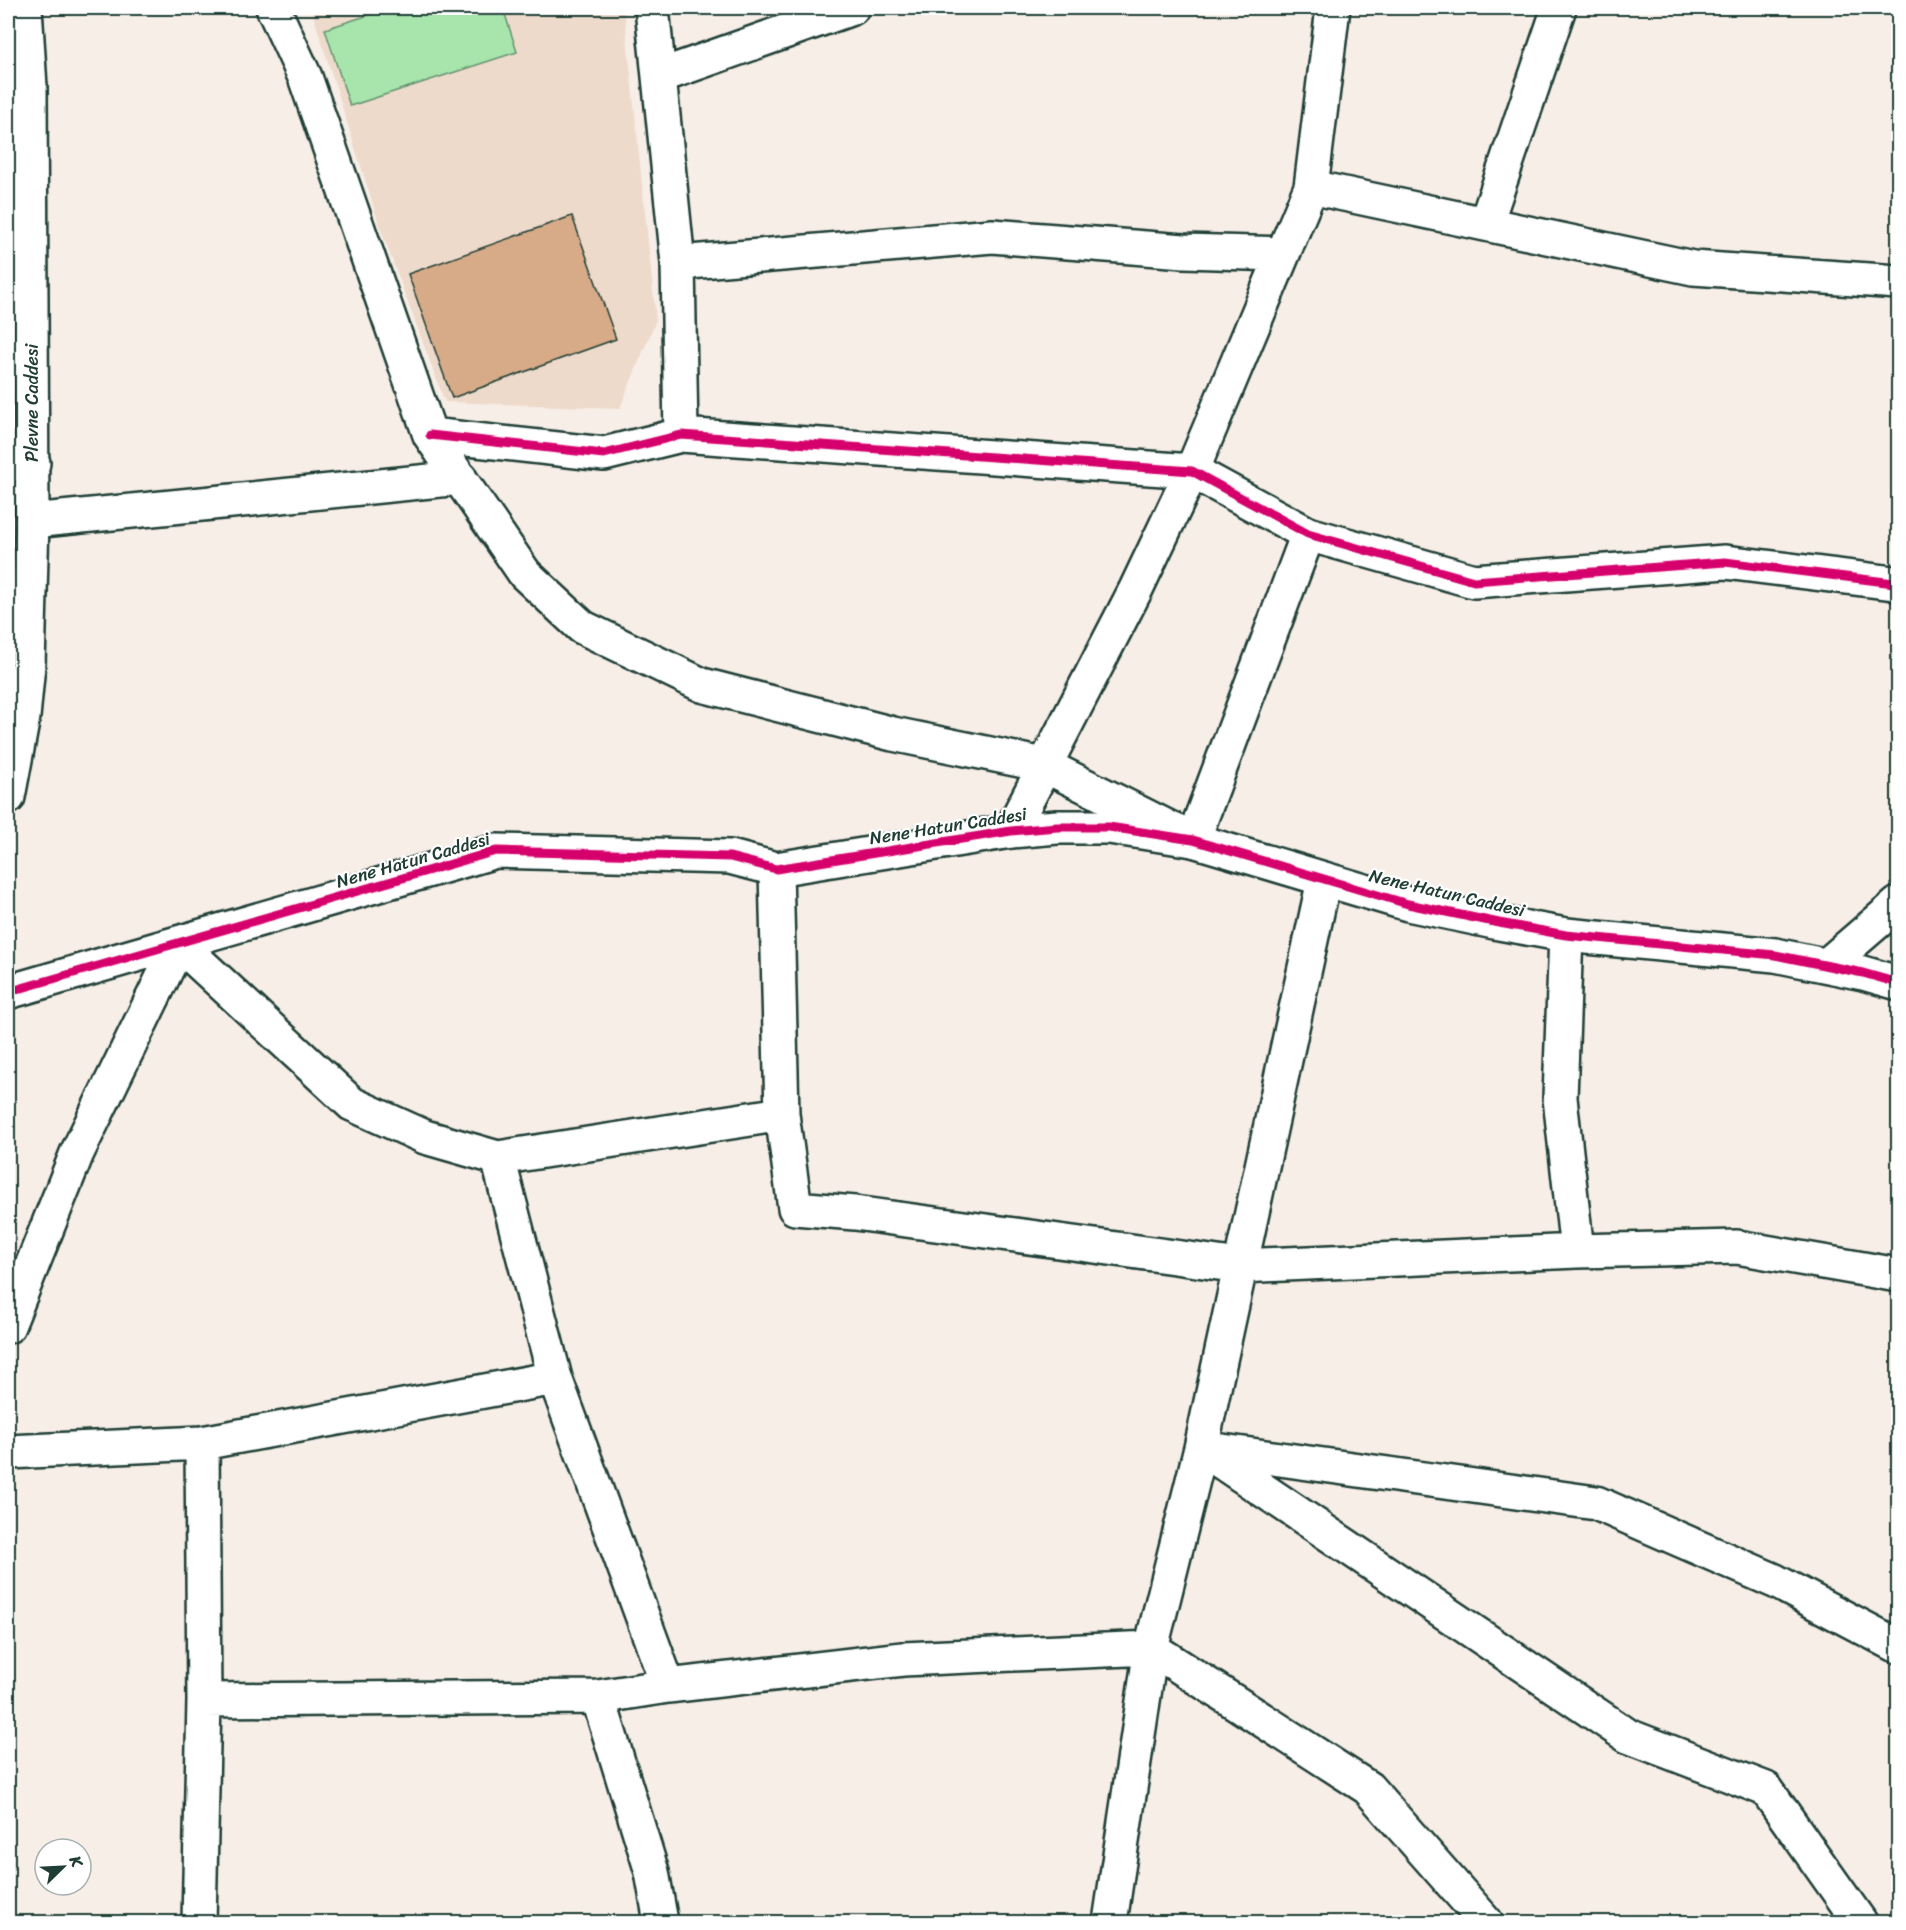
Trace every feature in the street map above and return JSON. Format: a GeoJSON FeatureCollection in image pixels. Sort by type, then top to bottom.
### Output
{"type":"FeatureCollection","features":[{"type":"Feature","properties":{"kind":"street","name":"Plevne Caddesi"},"geometry":{"type":"LineString","coordinates":[[8,797],[15,718],[28,665],[32,521],[20,464],[19,87],[25,8]]}},
{"type":"Feature","properties":{"kind":"street"},"geometry":{"type":"LineString","coordinates":[[273,8],[305,77],[430,435],[525,574],[582,627],[702,685],[893,734],[1044,765],[1193,840],[1308,534]]}},
{"type":"Feature","properties":{"kind":"street"},"geometry":{"type":"LineString","coordinates":[[652,8],[678,263],[681,435]]}},
{"type":"Feature","properties":{"kind":"street"},"geometry":{"type":"LineString","coordinates":[[660,76],[852,8]]}},
{"type":"Feature","properties":{"kind":"street"},"geometry":{"type":"LineString","coordinates":[[1011,831],[1136,589],[1192,471],[1311,187],[1333,8]]}},
{"type":"Feature","properties":{"kind":"street"},"geometry":{"type":"LineString","coordinates":[[1486,223],[1559,8]]}},
{"type":"Feature","properties":{"kind":"street"},"geometry":{"type":"LineString","coordinates":[[1311,187],[1693,268],[1899,282]]}},
{"type":"Feature","properties":{"kind":"street"},"geometry":{"type":"LineString","coordinates":[[678,263],[992,236],[1184,251],[1283,254]]}},
{"type":"Feature","properties":{"kind":"street"},"geometry":{"type":"LineString","coordinates":[[430,435],[604,454],[681,435],[1192,471],[1308,534],[1474,581],[1725,562],[1899,585]]}},
{"type":"Feature","properties":{"kind":"street"},"geometry":{"type":"LineString","coordinates":[[32,521],[460,478]]}},
{"type":"Feature","properties":{"kind":"street","name":"Nene Hatun Caddesi"},"geometry":{"type":"LineString","coordinates":[[8,992],[496,851],[730,857],[776,869],[1011,831],[1057,827],[1110,827],[1193,840],[1408,904],[1566,935],[1775,956],[1827,965],[1899,983]]}},
{"type":"Feature","properties":{"kind":"street"},"geometry":{"type":"LineString","coordinates":[[776,869],[782,1114],[795,1208],[866,1215],[1240,1266],[1577,1251],[1737,1247],[1899,1275]]}},
{"type":"Feature","properties":{"kind":"street"},"geometry":{"type":"LineString","coordinates":[[1110,1923],[1151,1648],[1201,1448],[1324,880]]}},
{"type":"Feature","properties":{"kind":"street"},"geometry":{"type":"LineString","coordinates":[[1827,965],[1899,904]]}},
{"type":"Feature","properties":{"kind":"street"},"geometry":{"type":"LineString","coordinates":[[1566,935],[1560,1098],[1577,1251]]}},
{"type":"Feature","properties":{"kind":"street"},"geometry":{"type":"LineString","coordinates":[[8,1326],[77,1153],[178,944],[352,1104],[425,1137],[498,1158],[782,1114]]}},
{"type":"Feature","properties":{"kind":"street"},"geometry":{"type":"LineString","coordinates":[[498,1158],[555,1378],[668,1686]]}},
{"type":"Feature","properties":{"kind":"street"},"geometry":{"type":"LineString","coordinates":[[8,1452],[202,1443],[555,1378]]}},
{"type":"Feature","properties":{"kind":"street"},"geometry":{"type":"LineString","coordinates":[[199,1923],[204,1700],[202,1443]]}},
{"type":"Feature","properties":{"kind":"street"},"geometry":{"type":"LineString","coordinates":[[1201,1448],[1596,1503],[1775,1581],[1899,1647]]}},
{"type":"Feature","properties":{"kind":"street"},"geometry":{"type":"LineString","coordinates":[[1201,1448],[1628,1736],[1766,1789],[1860,1923]]}},
{"type":"Feature","properties":{"kind":"street"},"geometry":{"type":"LineString","coordinates":[[204,1700],[598,1697],[668,1686],[903,1659],[1151,1648],[1368,1788],[1486,1923]]}},
{"type":"Feature","properties":{"kind":"street"},"geometry":{"type":"LineString","coordinates":[[598,1697],[652,1872],[661,1923]]}},
{"type":"Feature","properties":{"kind":"shaded area"},"geometry":{"type":"Polygon","coordinates":[[[311,8],[624,8],[656,320],[620,408],[445,402],[381,230],[311,8]]]}},
{"type":"Feature","properties":{"kind":"green space"},"geometry":{"type":"Polygon","coordinates":[[[391,8],[503,8],[517,52],[350,106],[325,29],[391,8]]]}},
{"type":"Feature","properties":{"kind":"building"},"geometry":{"type":"Polygon","coordinates":[[[572,216],[616,339],[452,398],[408,274],[572,216]]]}},
{"type":"Feature","properties":{"kind":"cycle path"},"geometry":{"type":"LineString","coordinates":[[430,435],[604,454],[681,435],[1192,471],[1308,534],[1474,581],[1725,562],[1898,585]]}},
{"type":"Feature","properties":{"kind":"cycle path"},"geometry":{"type":"LineString","coordinates":[[8,992],[496,851],[730,857],[776,869],[1011,831],[1057,827],[1109,827],[1193,840],[1408,904],[1499,923],[1566,935],[1775,955],[1863,973],[1898,983]]}}]}
